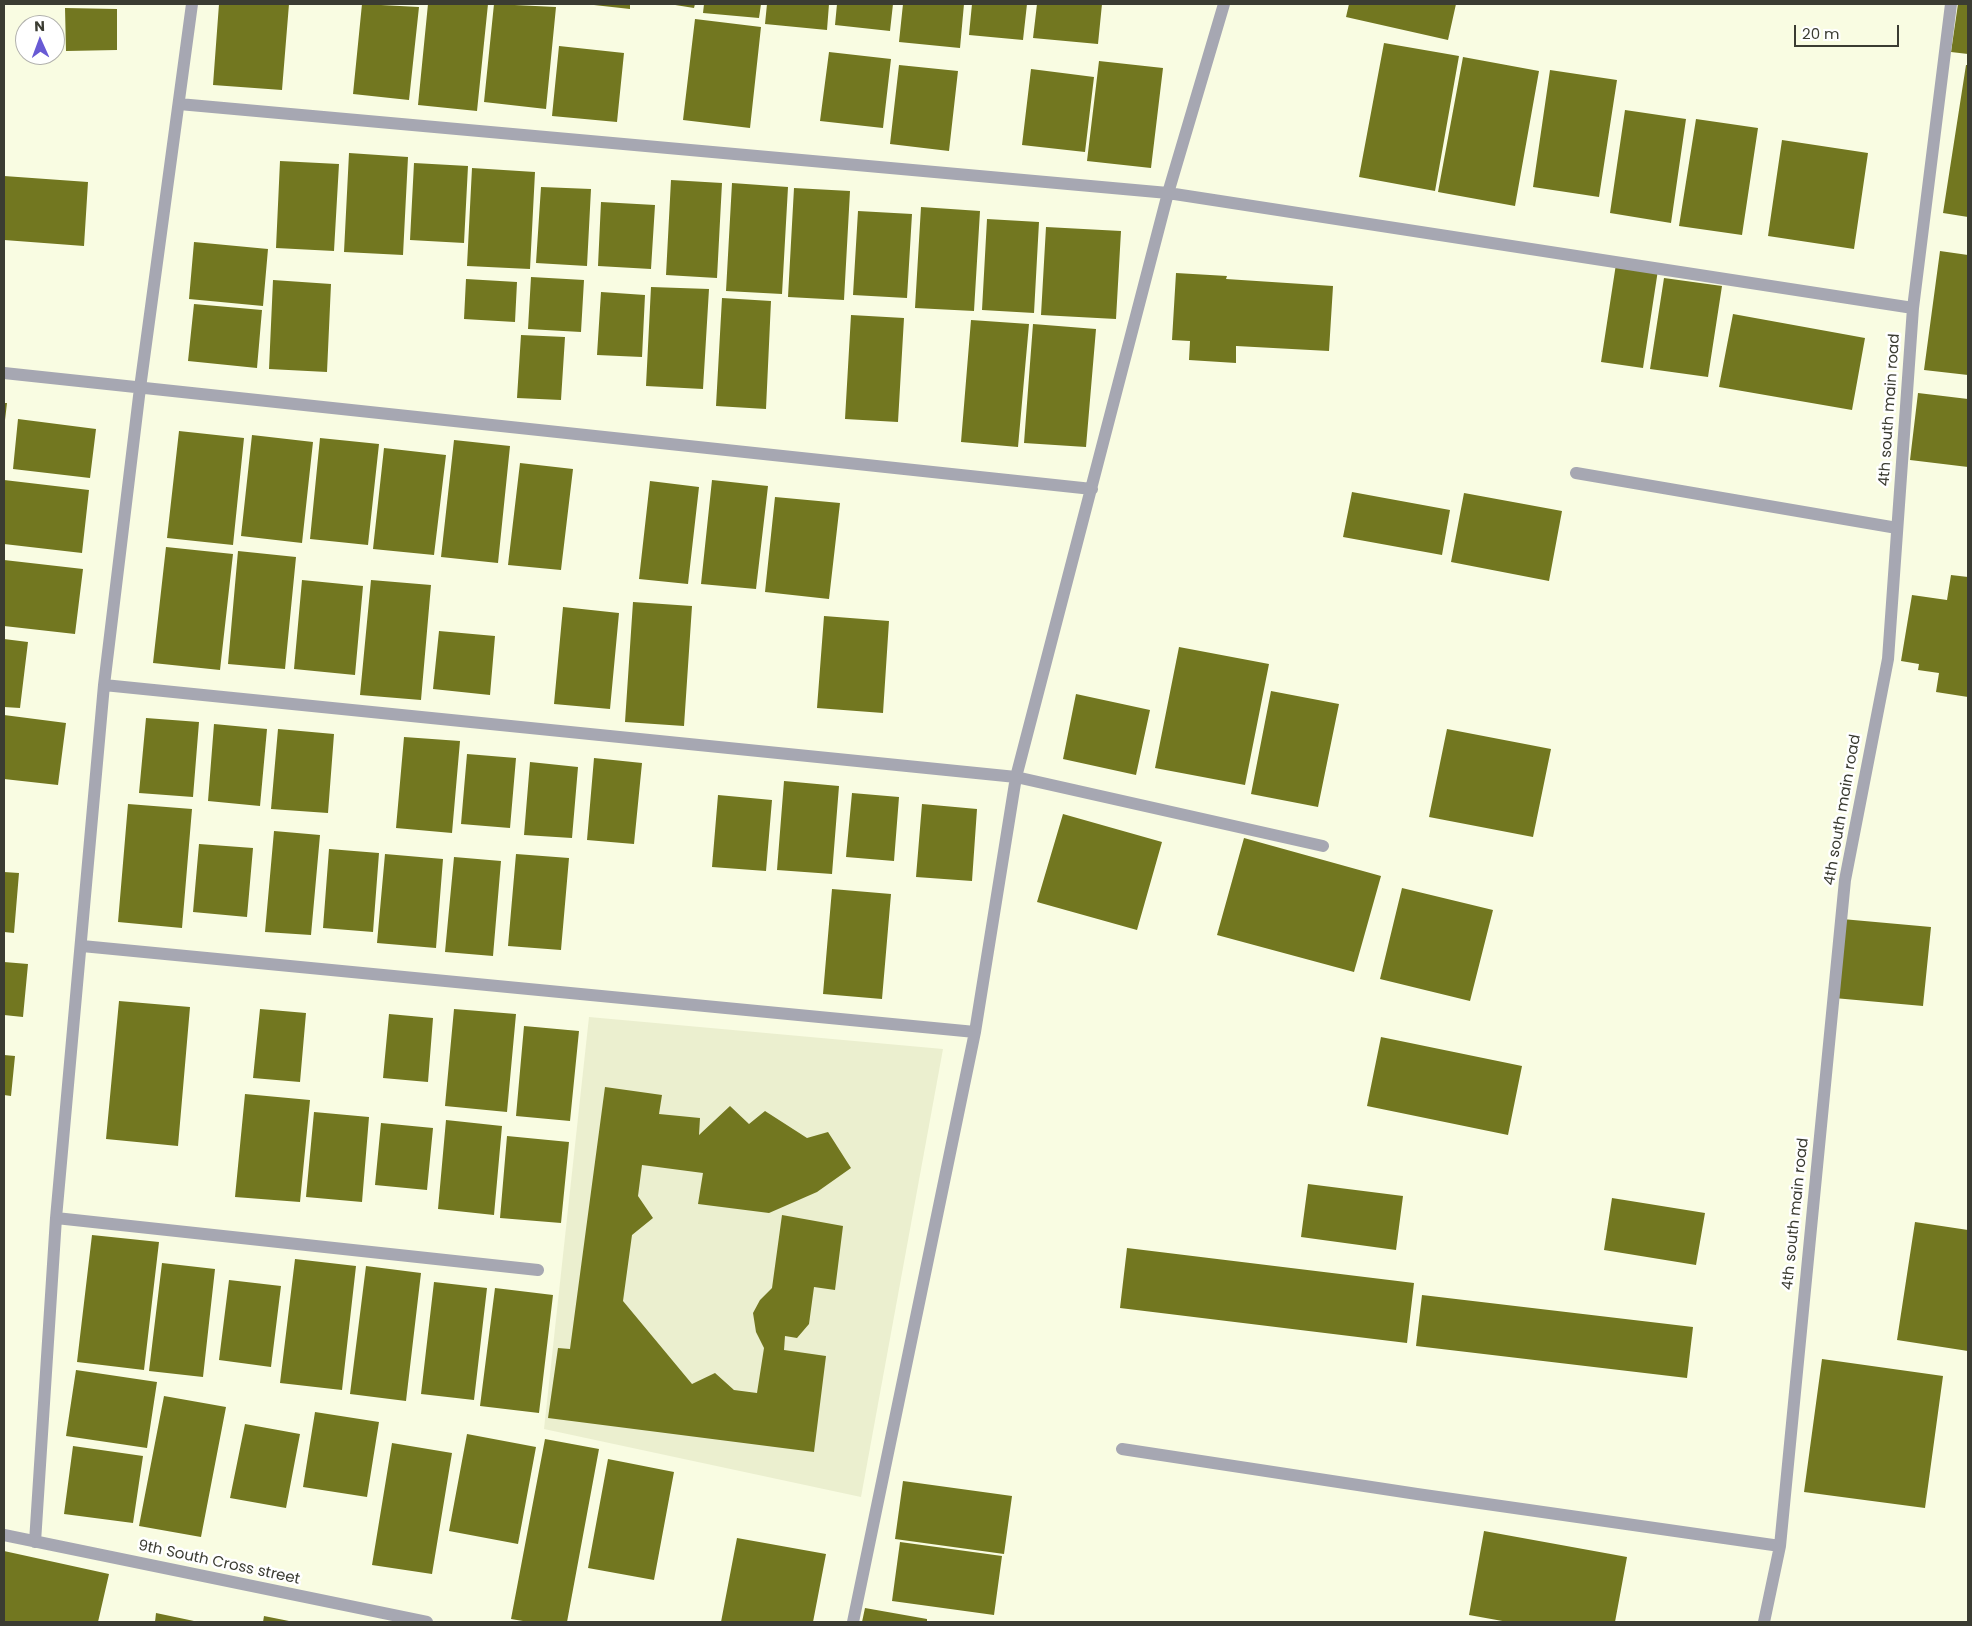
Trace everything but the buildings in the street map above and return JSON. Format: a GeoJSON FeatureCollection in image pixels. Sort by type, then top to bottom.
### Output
{"type":"FeatureCollection","features":[{"type":"Feature","properties":{"kind":"street"},"geometry":{"type":"LineString","coordinates":[[35,1542],[56,1218],[104,685],[140,388],[192,4]]}},
{"type":"Feature","properties":{"kind":"street"},"geometry":{"type":"LineString","coordinates":[[853,1622],[975,1032],[1016,777],[1168,193],[1224,4]]}},
{"type":"Feature","properties":{"kind":"street","name":"4th south main road"},"geometry":{"type":"LineString","coordinates":[[1764,1622],[1780,1546],[1845,880],[1888,659],[1914,308],[1951,4]]}},
{"type":"Feature","properties":{"kind":"street"},"geometry":{"type":"LineString","coordinates":[[179,104],[1168,193],[1914,308]]}},
{"type":"Feature","properties":{"kind":"street"},"geometry":{"type":"LineString","coordinates":[[4,373],[1092,489]]}},
{"type":"Feature","properties":{"kind":"street"},"geometry":{"type":"LineString","coordinates":[[1576,473],[1897,528]]}},
{"type":"Feature","properties":{"kind":"street"},"geometry":{"type":"LineString","coordinates":[[104,685],[1016,777],[1323,846]]}},
{"type":"Feature","properties":{"kind":"street"},"geometry":{"type":"LineString","coordinates":[[82,946],[975,1032]]}},
{"type":"Feature","properties":{"kind":"street"},"geometry":{"type":"LineString","coordinates":[[56,1218],[538,1270]]}},
{"type":"Feature","properties":{"kind":"street"},"geometry":{"type":"LineString","coordinates":[[1122,1449],[1780,1546]]}},
{"type":"Feature","properties":{"kind":"street","name":"9th South Cross street"},"geometry":{"type":"LineString","coordinates":[[4,1535],[428,1622]]}},
{"type":"Feature","properties":{"kind":"shaded area"},"geometry":{"type":"Polygon","coordinates":[[[589,1017],[943,1049],[861,1497],[544,1429],[589,1017]]]}}]}
